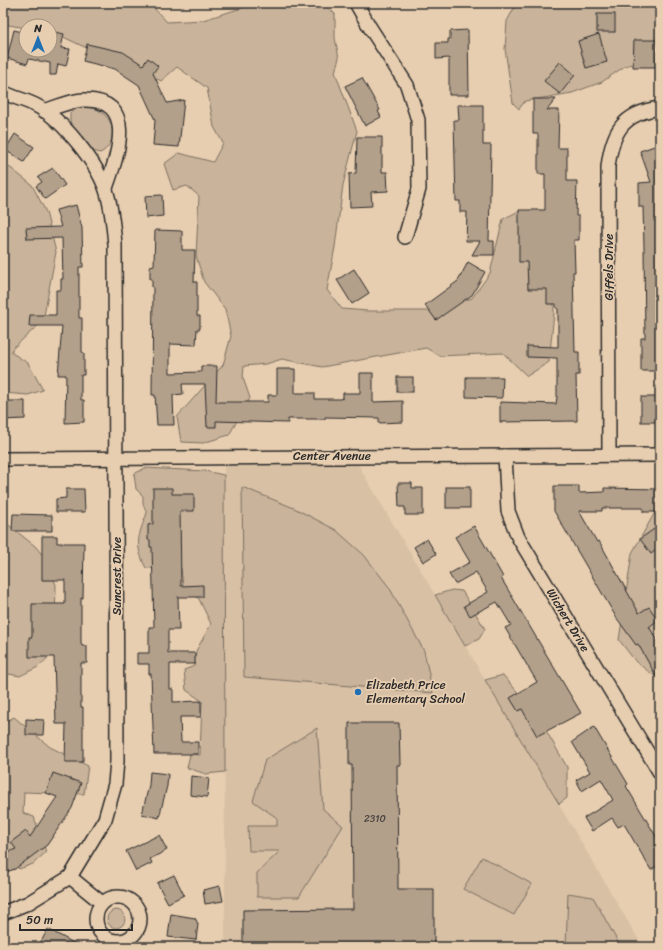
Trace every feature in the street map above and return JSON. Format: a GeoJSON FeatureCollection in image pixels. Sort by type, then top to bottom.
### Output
{"type":"FeatureCollection","features":[{"type":"Feature","properties":{"kind":"street"},"geometry":{"type":"LineString","coordinates":[[356,3],[407,85],[418,120],[419,189],[405,237]]}},
{"type":"Feature","properties":{"kind":"street","name":"Suncrest Drive"},"geometry":{"type":"LineString","coordinates":[[3,92],[37,106],[62,126],[78,145],[106,188],[110,205],[115,244],[117,761],[115,784],[105,819],[70,877],[28,903],[3,913]]}},
{"type":"Feature","properties":{"kind":"street"},"geometry":{"type":"LineString","coordinates":[[44,111],[83,100],[100,103],[109,107],[115,113],[120,128],[120,144],[106,188]]}},
{"type":"Feature","properties":{"kind":"street","name":"Giffels Drive"},"geometry":{"type":"LineString","coordinates":[[609,455],[608,167],[611,146],[620,128],[635,115],[660,108]]}},
{"type":"Feature","properties":{"kind":"street","name":"Center Avenue"},"geometry":{"type":"LineString","coordinates":[[3,459],[660,455]]}},
{"type":"Feature","properties":{"kind":"street","name":"Wichert Drive"},"geometry":{"type":"LineString","coordinates":[[505,456],[508,511],[518,537],[660,773]]}},
{"type":"Feature","properties":{"kind":"street"},"geometry":{"type":"LineString","coordinates":[[70,877],[102,903]]}},
{"type":"Feature","properties":{"kind":"shaded area"},"geometry":{"type":"Polygon","coordinates":[[[3,3],[149,3],[167,22],[203,20],[245,7],[267,3],[323,3],[335,14],[335,38],[339,58],[335,72],[357,131],[343,185],[335,247],[327,290],[342,309],[368,311],[433,311],[472,298],[490,273],[503,219],[519,211],[537,226],[553,253],[554,313],[549,362],[527,376],[503,353],[440,356],[426,348],[322,367],[282,359],[266,364],[244,366],[243,378],[250,398],[229,435],[203,443],[181,442],[177,417],[223,365],[231,336],[225,309],[204,282],[196,256],[199,196],[187,186],[173,190],[164,164],[179,153],[213,162],[223,143],[214,127],[207,88],[177,67],[161,81],[121,60],[112,60],[58,34],[58,18],[18,18],[18,27],[3,24],[3,3]]]}},
{"type":"Feature","properties":{"kind":"shaded area"},"geometry":{"type":"Polygon","coordinates":[[[517,3],[660,3],[660,56],[625,66],[602,82],[572,93],[525,101],[519,109],[513,103],[505,49],[507,21],[517,3]]]}},
{"type":"Feature","properties":{"kind":"shaded area"},"geometry":{"type":"Polygon","coordinates":[[[83,107],[93,108],[99,111],[110,121],[112,127],[112,139],[106,149],[100,153],[93,151],[70,123],[70,113],[83,107]]]}},
{"type":"Feature","properties":{"kind":"shaded area"},"geometry":{"type":"Polygon","coordinates":[[[3,162],[32,185],[46,212],[56,252],[43,321],[12,349],[12,353],[28,363],[43,390],[28,395],[3,393],[3,162]]]}},
{"type":"Feature","properties":{"kind":"shaded area","name":"Elizabeth Price Elementary School"},"geometry":{"type":"Polygon","coordinates":[[[353,456],[643,947],[225,947],[224,457],[353,456]]]}},
{"type":"Feature","properties":{"kind":"shaded area"},"geometry":{"type":"Polygon","coordinates":[[[145,468],[205,471],[224,475],[225,772],[206,774],[187,768],[190,754],[200,755],[202,701],[186,690],[184,670],[194,666],[196,651],[211,624],[199,599],[183,586],[181,568],[146,568],[142,560],[139,540],[141,528],[147,513],[143,504],[143,496],[136,489],[134,474],[145,468]]]}},
{"type":"Feature","properties":{"kind":"shaded area"},"geometry":{"type":"Polygon","coordinates":[[[242,487],[294,508],[336,530],[364,555],[389,587],[424,651],[433,693],[244,677],[242,487]]]}},
{"type":"Feature","properties":{"kind":"shaded area"},"geometry":{"type":"Polygon","coordinates":[[[654,514],[660,515],[660,680],[636,662],[619,640],[632,553],[654,514]]]}},
{"type":"Feature","properties":{"kind":"shaded area"},"geometry":{"type":"Polygon","coordinates":[[[3,523],[6,523],[35,546],[46,559],[56,585],[54,652],[38,667],[20,676],[3,673],[3,523]]]}},
{"type":"Feature","properties":{"kind":"shaded area"},"geometry":{"type":"Polygon","coordinates":[[[452,590],[462,591],[485,629],[479,639],[465,646],[435,595],[452,590]]]}},
{"type":"Feature","properties":{"kind":"shaded area"},"geometry":{"type":"Polygon","coordinates":[[[503,675],[537,715],[567,767],[567,798],[559,804],[485,680],[503,675]]]}},
{"type":"Feature","properties":{"kind":"shaded area"},"geometry":{"type":"Polygon","coordinates":[[[14,717],[50,747],[88,766],[84,794],[24,792],[23,813],[34,817],[46,852],[33,864],[19,869],[3,849],[3,723],[14,717]]]}},
{"type":"Feature","properties":{"kind":"shaded area"},"geometry":{"type":"Polygon","coordinates":[[[317,728],[323,809],[343,826],[299,897],[257,897],[257,873],[280,851],[249,851],[248,826],[277,826],[277,818],[253,801],[265,760],[317,728]]]}},
{"type":"Feature","properties":{"kind":"shaded area"},"geometry":{"type":"Polygon","coordinates":[[[482,857],[532,884],[514,915],[463,889],[482,857]]]}},
{"type":"Feature","properties":{"kind":"shaded area"},"geometry":{"type":"Polygon","coordinates":[[[568,893],[593,897],[619,944],[614,947],[566,946],[568,893]]]}},
{"type":"Feature","properties":{"kind":"shaded area"},"geometry":{"type":"Polygon","coordinates":[[[116,910],[122,913],[125,919],[122,925],[116,928],[110,925],[107,919],[110,913],[116,910]]]}},
{"type":"Feature","properties":{"kind":"building"},"geometry":{"type":"Polygon","coordinates":[[[597,14],[615,14],[615,32],[597,32],[597,14]]]}},
{"type":"Feature","properties":{"kind":"building"},"geometry":{"type":"Polygon","coordinates":[[[14,30],[18,31],[18,58],[58,58],[58,33],[64,34],[61,48],[70,49],[66,66],[58,64],[56,75],[50,75],[50,63],[29,59],[27,64],[7,58],[14,30]]]}},
{"type":"Feature","properties":{"kind":"building"},"geometry":{"type":"Polygon","coordinates":[[[468,30],[469,95],[449,95],[449,58],[436,59],[436,43],[448,43],[448,39],[450,39],[450,31],[468,30]]]}},
{"type":"Feature","properties":{"kind":"building"},"geometry":{"type":"Polygon","coordinates":[[[599,34],[607,62],[586,68],[578,41],[599,34]]]}},
{"type":"Feature","properties":{"kind":"building"},"geometry":{"type":"Polygon","coordinates":[[[634,40],[657,40],[656,67],[633,67],[634,40]]]}},
{"type":"Feature","properties":{"kind":"building"},"geometry":{"type":"Polygon","coordinates":[[[87,44],[123,52],[143,65],[148,58],[158,66],[153,73],[167,103],[184,100],[179,147],[153,145],[155,120],[139,85],[115,69],[83,61],[87,44]]]}},
{"type":"Feature","properties":{"kind":"building"},"geometry":{"type":"Polygon","coordinates":[[[560,62],[575,75],[560,94],[544,81],[560,62]]]}},
{"type":"Feature","properties":{"kind":"building"},"geometry":{"type":"Polygon","coordinates":[[[362,78],[380,110],[378,111],[381,117],[365,126],[345,86],[362,78]]]}},
{"type":"Feature","properties":{"kind":"building"},"geometry":{"type":"Polygon","coordinates":[[[533,99],[556,99],[547,110],[559,110],[558,148],[567,148],[567,181],[577,181],[576,216],[579,216],[579,240],[574,240],[575,272],[573,272],[575,352],[579,352],[579,375],[576,375],[577,421],[500,422],[500,402],[556,404],[557,397],[557,358],[527,357],[527,346],[558,347],[558,308],[556,308],[556,304],[547,304],[547,289],[528,289],[527,262],[519,262],[519,210],[545,210],[545,174],[538,174],[538,134],[533,134],[533,99]]]}},
{"type":"Feature","properties":{"kind":"building"},"geometry":{"type":"Polygon","coordinates":[[[458,105],[483,105],[483,145],[491,145],[489,241],[494,241],[494,255],[472,255],[480,241],[466,241],[467,212],[460,212],[460,201],[456,201],[454,120],[459,120],[458,105]]]}},
{"type":"Feature","properties":{"kind":"building"},"geometry":{"type":"Polygon","coordinates":[[[15,134],[34,147],[24,162],[5,150],[15,134]]]}},
{"type":"Feature","properties":{"kind":"building"},"geometry":{"type":"Polygon","coordinates":[[[357,137],[382,137],[382,172],[387,172],[388,191],[371,192],[372,206],[350,207],[349,174],[356,173],[357,137]]]}},
{"type":"Feature","properties":{"kind":"building"},"geometry":{"type":"Polygon","coordinates":[[[660,144],[660,371],[641,371],[641,338],[645,338],[643,207],[639,207],[639,183],[651,182],[640,151],[660,144]]]}},
{"type":"Feature","properties":{"kind":"building"},"geometry":{"type":"Polygon","coordinates":[[[53,168],[65,185],[45,199],[36,186],[42,182],[38,177],[53,168]]]}},
{"type":"Feature","properties":{"kind":"building"},"geometry":{"type":"Polygon","coordinates":[[[162,195],[163,216],[146,218],[145,196],[162,195]]]}},
{"type":"Feature","properties":{"kind":"building"},"geometry":{"type":"Polygon","coordinates":[[[76,205],[82,228],[83,267],[79,267],[79,318],[82,318],[82,352],[84,353],[84,375],[81,375],[81,400],[84,400],[84,422],[65,423],[66,375],[58,375],[62,326],[29,326],[30,315],[56,315],[56,290],[61,290],[61,279],[63,279],[62,238],[27,239],[26,228],[61,227],[56,210],[76,205]]]}},
{"type":"Feature","properties":{"kind":"building"},"geometry":{"type":"Polygon","coordinates":[[[155,230],[182,231],[182,250],[195,250],[194,282],[197,282],[197,316],[200,316],[200,329],[197,329],[196,345],[170,344],[170,373],[201,372],[201,366],[217,366],[216,402],[268,402],[268,395],[277,395],[277,369],[295,369],[295,393],[315,393],[315,399],[340,399],[343,398],[343,393],[360,393],[360,373],[373,373],[373,402],[403,401],[403,422],[379,423],[379,418],[325,417],[325,419],[288,419],[288,423],[216,421],[216,427],[207,427],[205,384],[182,384],[183,394],[173,395],[174,425],[157,425],[155,395],[152,395],[153,287],[152,279],[150,279],[150,266],[154,265],[155,230]]]}},
{"type":"Feature","properties":{"kind":"building"},"geometry":{"type":"Polygon","coordinates":[[[468,262],[485,272],[472,295],[436,320],[425,305],[458,281],[468,262]]]}},
{"type":"Feature","properties":{"kind":"building"},"geometry":{"type":"Polygon","coordinates":[[[354,269],[369,293],[352,304],[337,280],[354,269]]]}},
{"type":"Feature","properties":{"kind":"building"},"geometry":{"type":"Polygon","coordinates":[[[397,377],[413,377],[413,392],[397,392],[397,377]]]}},
{"type":"Feature","properties":{"kind":"building"},"geometry":{"type":"Polygon","coordinates":[[[466,377],[503,377],[502,398],[466,397],[466,377]]]}},
{"type":"Feature","properties":{"kind":"building"},"geometry":{"type":"Polygon","coordinates":[[[641,397],[660,397],[660,422],[641,422],[641,397]]]}},
{"type":"Feature","properties":{"kind":"building"},"geometry":{"type":"Polygon","coordinates":[[[3,401],[25,401],[25,419],[3,420],[3,401]]]}},
{"type":"Feature","properties":{"kind":"building"},"geometry":{"type":"Polygon","coordinates":[[[398,483],[412,483],[412,488],[423,488],[423,515],[405,515],[405,507],[399,507],[398,483]]]}},
{"type":"Feature","properties":{"kind":"building"},"geometry":{"type":"Polygon","coordinates":[[[554,486],[579,486],[579,493],[604,492],[604,488],[660,489],[660,512],[643,512],[643,508],[602,508],[602,511],[579,511],[597,542],[599,541],[639,613],[649,607],[658,620],[649,627],[660,644],[660,683],[638,644],[636,645],[616,617],[554,511],[554,486]]]}},
{"type":"Feature","properties":{"kind":"building"},"geometry":{"type":"Polygon","coordinates":[[[446,487],[470,487],[470,508],[446,508],[446,487]]]}},
{"type":"Feature","properties":{"kind":"building"},"geometry":{"type":"Polygon","coordinates":[[[153,488],[172,488],[172,494],[194,494],[194,511],[180,511],[181,586],[203,585],[203,597],[178,597],[179,630],[168,630],[168,653],[195,653],[195,664],[170,664],[170,689],[173,689],[173,702],[201,701],[201,717],[180,717],[181,742],[198,742],[198,754],[154,754],[151,674],[149,674],[149,664],[137,664],[137,653],[149,653],[149,627],[154,627],[152,547],[150,547],[150,540],[148,540],[148,525],[153,524],[153,488]]]}},
{"type":"Feature","properties":{"kind":"building"},"geometry":{"type":"Polygon","coordinates":[[[66,489],[84,489],[85,512],[56,512],[56,499],[66,498],[66,489]]]}},
{"type":"Feature","properties":{"kind":"building"},"geometry":{"type":"Polygon","coordinates":[[[13,514],[52,515],[52,531],[12,531],[13,514]]]}},
{"type":"Feature","properties":{"kind":"building"},"geometry":{"type":"Polygon","coordinates":[[[474,526],[503,577],[501,578],[581,713],[537,736],[522,709],[518,711],[510,698],[537,682],[505,628],[511,625],[497,602],[470,616],[464,606],[488,592],[476,572],[455,584],[449,574],[470,562],[455,537],[474,526]]]}},
{"type":"Feature","properties":{"kind":"building"},"geometry":{"type":"Polygon","coordinates":[[[654,529],[660,537],[660,547],[651,554],[640,539],[654,529]]]}},
{"type":"Feature","properties":{"kind":"building"},"geometry":{"type":"Polygon","coordinates":[[[42,536],[57,536],[57,543],[84,543],[83,598],[81,598],[81,643],[82,646],[87,646],[87,663],[81,663],[83,762],[65,762],[66,724],[56,724],[54,657],[29,657],[29,637],[32,637],[32,604],[65,604],[65,580],[42,580],[42,536]]]}},
{"type":"Feature","properties":{"kind":"building"},"geometry":{"type":"Polygon","coordinates":[[[427,539],[436,554],[423,562],[414,547],[427,539]]]}},
{"type":"Feature","properties":{"kind":"building"},"geometry":{"type":"Polygon","coordinates":[[[26,719],[44,720],[43,735],[26,735],[26,719]]]}},
{"type":"Feature","properties":{"kind":"building","name":"Elizabeth Price Elementary School"},"geometry":{"type":"Polygon","coordinates":[[[349,723],[399,723],[400,765],[397,765],[398,889],[434,889],[434,947],[243,947],[243,910],[353,909],[352,765],[349,765],[349,723]]]}},
{"type":"Feature","properties":{"kind":"building"},"geometry":{"type":"Polygon","coordinates":[[[594,727],[628,784],[626,786],[660,843],[660,864],[651,870],[624,824],[618,827],[612,818],[592,831],[584,818],[613,800],[601,779],[582,791],[576,780],[590,772],[572,742],[594,727]]]}},
{"type":"Feature","properties":{"kind":"building"},"geometry":{"type":"Polygon","coordinates":[[[150,772],[168,774],[167,786],[159,818],[142,814],[149,785],[150,772]]]}},
{"type":"Feature","properties":{"kind":"building"},"geometry":{"type":"Polygon","coordinates":[[[53,773],[81,783],[72,808],[47,845],[15,869],[3,873],[3,854],[16,849],[11,842],[26,831],[30,837],[57,797],[46,793],[53,773]]]}},
{"type":"Feature","properties":{"kind":"building"},"geometry":{"type":"Polygon","coordinates":[[[191,776],[209,778],[207,797],[190,795],[191,776]]]}},
{"type":"Feature","properties":{"kind":"building"},"geometry":{"type":"Polygon","coordinates":[[[159,835],[167,850],[150,859],[152,863],[136,871],[126,851],[159,835]]]}},
{"type":"Feature","properties":{"kind":"building"},"geometry":{"type":"Polygon","coordinates":[[[174,875],[184,895],[168,903],[157,883],[174,875]]]}},
{"type":"Feature","properties":{"kind":"building"},"geometry":{"type":"Polygon","coordinates":[[[220,886],[223,901],[205,904],[203,890],[220,886]]]}},
{"type":"Feature","properties":{"kind":"building"},"geometry":{"type":"Polygon","coordinates":[[[171,914],[195,918],[198,924],[196,940],[168,937],[171,914]]]}},
{"type":"Feature","properties":{"kind":"building"},"geometry":{"type":"Polygon","coordinates":[[[48,929],[81,947],[38,947],[48,929]]]}},
{"type":"Feature","properties":{"kind":"place","name":"Elizabeth Price Elementary School"},"geometry":{"type":"Point","coordinates":[358,692]}}]}
